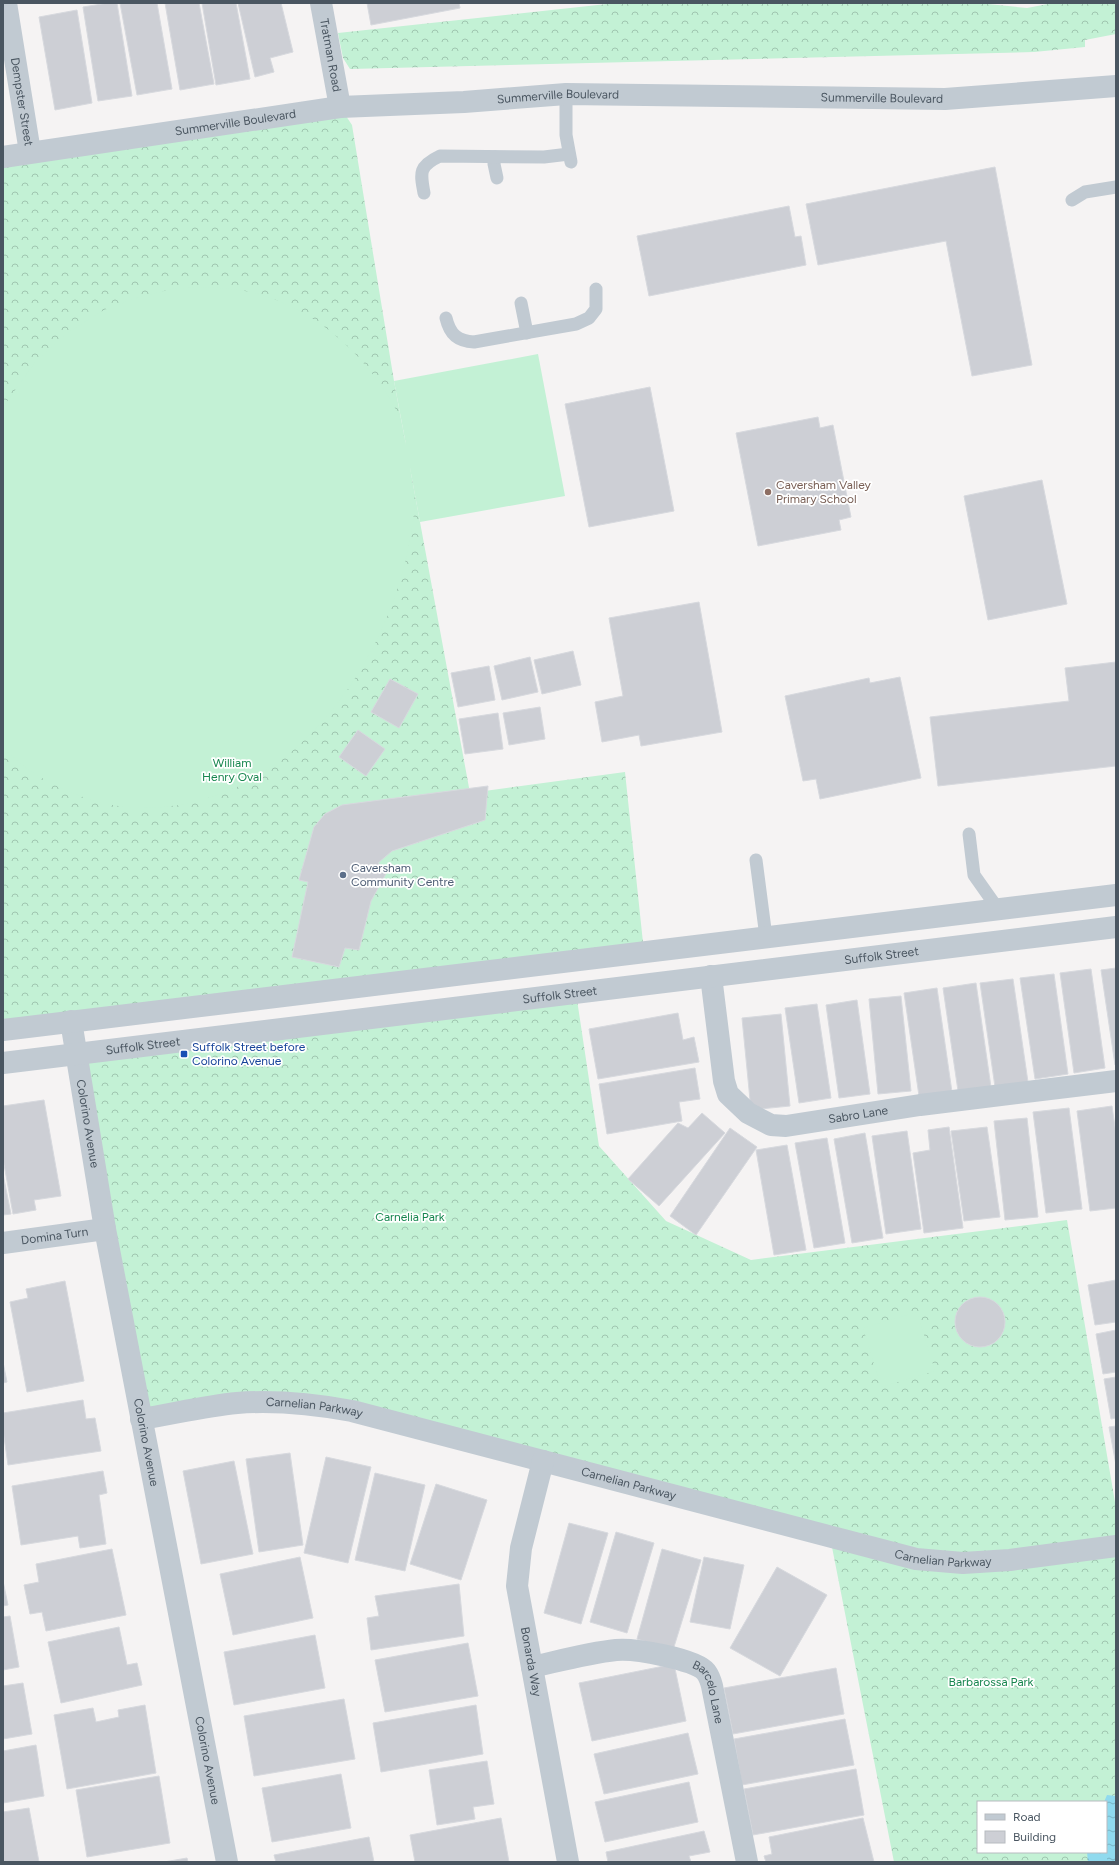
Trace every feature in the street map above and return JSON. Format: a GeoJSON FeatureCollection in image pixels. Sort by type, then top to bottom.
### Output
{"type":"FeatureCollection","features":[{"type":"Feature","properties":{"kind":"street","name":"Dempster Street"},"geometry":{"type":"LineString","coordinates":[[6,3],[30,152]]}},
{"type":"Feature","properties":{"kind":"street","name":"Tratman Road"},"geometry":{"type":"LineString","coordinates":[[321,3],[340,108]]}},
{"type":"Feature","properties":{"kind":"street","name":"Summerville Boulevard"},"geometry":{"type":"LineString","coordinates":[[3,157],[340,108],[464,102],[566,94],[945,99],[1116,86]]}},
{"type":"Feature","properties":{"kind":"street"},"geometry":{"type":"LineString","coordinates":[[3,1030],[1116,895]]}},
{"type":"Feature","properties":{"kind":"street","name":"Suffolk Street"},"geometry":{"type":"LineString","coordinates":[[3,1063],[1116,927]]}},
{"type":"Feature","properties":{"kind":"street","name":"Sabro Lane"},"geometry":{"type":"LineString","coordinates":[[710,976],[724,1081],[728,1094],[748,1113],[771,1125],[786,1126],[920,1105],[1116,1081]]}},
{"type":"Feature","properties":{"kind":"street","name":"Colorino Avenue"},"geometry":{"type":"LineString","coordinates":[[71,1021],[105,1229],[227,1862]]}},
{"type":"Feature","properties":{"kind":"street","name":"Domina Turn"},"geometry":{"type":"LineString","coordinates":[[3,1243],[105,1229]]}},
{"type":"Feature","properties":{"kind":"street","name":"Carnelian Parkway"},"geometry":{"type":"LineString","coordinates":[[141,1420],[237,1403],[274,1402],[313,1404],[352,1411],[916,1560],[963,1563],[1010,1560],[1116,1546]]}},
{"type":"Feature","properties":{"kind":"street","name":"Bonarda Way"},"geometry":{"type":"LineString","coordinates":[[543,1461],[521,1548],[517,1586],[568,1862]]}},
{"type":"Feature","properties":{"kind":"street","name":"Barcelo Lane"},"geometry":{"type":"LineString","coordinates":[[532,1667],[617,1650],[640,1650],[670,1657],[697,1666],[707,1672],[712,1686],[747,1862]]}},
{"type":"Feature","properties":{"kind":"lane"},"geometry":{"type":"LineString","coordinates":[[424,193],[422,168],[429,161],[440,156],[570,158],[566,135],[566,94]]}},
{"type":"Feature","properties":{"kind":"lane"},"geometry":{"type":"LineString","coordinates":[[495,157],[494,164],[497,178]]}},
{"type":"Feature","properties":{"kind":"lane"},"geometry":{"type":"LineString","coordinates":[[1072,200],[1085,192],[1116,187]]}},
{"type":"Feature","properties":{"kind":"lane"},"geometry":{"type":"LineString","coordinates":[[446,318],[448,326],[454,336],[463,342],[474,342],[576,324],[589,318],[596,309],[596,290]]}},
{"type":"Feature","properties":{"kind":"lane"},"geometry":{"type":"LineString","coordinates":[[521,303],[527,333]]}},
{"type":"Feature","properties":{"kind":"lane"},"geometry":{"type":"LineString","coordinates":[[968,834],[974,875],[998,909]]}},
{"type":"Feature","properties":{"kind":"lane"},"geometry":{"type":"LineString","coordinates":[[756,860],[766,938]]}},
{"type":"Feature","properties":{"kind":"green space"},"geometry":{"type":"Polygon","coordinates":[[[616,3],[978,3],[1027,8],[1053,3],[1116,3],[1116,34],[1085,40],[1085,47],[1034,52],[350,69],[343,58],[338,33],[616,3]]]}},
{"type":"Feature","properties":{"kind":"green space","name":"William Henry Oval"},"geometry":{"type":"Polygon","coordinates":[[[340,107],[352,125],[394,381],[470,793],[625,772],[644,952],[3,1030],[3,157],[340,107]]]}},
{"type":"Feature","properties":{"kind":"green space"},"geometry":{"type":"Polygon","coordinates":[[[203,287],[223,288],[255,293],[272,298],[304,314],[334,334],[360,358],[388,396],[401,422],[406,445],[394,381],[538,354],[565,496],[420,522],[410,468],[414,497],[414,513],[404,566],[387,618],[362,668],[330,713],[291,752],[246,782],[196,802],[140,808],[122,807],[84,797],[48,781],[16,760],[3,747],[3,407],[36,361],[70,331],[104,310],[139,297],[172,289],[203,287]]]}},
{"type":"Feature","properties":{"kind":"green space","name":"Carnelia Park"},"geometry":{"type":"Polygon","coordinates":[[[576,993],[599,1146],[666,1221],[751,1260],[1067,1220],[1116,1508],[1116,1862],[894,1862],[830,1537],[313,1404],[141,1419],[77,1054],[576,993]]]}},
{"type":"Feature","properties":{"kind":"green space"},"geometry":{"type":"Polygon","coordinates":[[[917,1312],[935,1371],[881,1387],[863,1328],[917,1312]]]}},
{"type":"Feature","properties":{"kind":"water"},"geometry":{"type":"Polygon","coordinates":[[[1107,1795],[1116,1796],[1116,1862],[1088,1862],[1087,1853],[1107,1853],[1107,1801],[1104,1801],[1107,1795]]]}},
{"type":"Feature","properties":{"kind":"building"},"geometry":{"type":"Polygon","coordinates":[[[117,3],[132,96],[98,101],[83,7],[117,3]]]}},
{"type":"Feature","properties":{"kind":"building"},"geometry":{"type":"Polygon","coordinates":[[[120,3],[157,3],[172,89],[137,95],[120,3]]]}},
{"type":"Feature","properties":{"kind":"building"},"geometry":{"type":"Polygon","coordinates":[[[165,3],[199,3],[214,84],[180,90],[165,3]]]}},
{"type":"Feature","properties":{"kind":"building"},"geometry":{"type":"Polygon","coordinates":[[[202,3],[236,3],[250,79],[216,85],[202,3]]]}},
{"type":"Feature","properties":{"kind":"building"},"geometry":{"type":"Polygon","coordinates":[[[238,3],[281,3],[293,52],[270,58],[274,72],[255,77],[238,3]]]}},
{"type":"Feature","properties":{"kind":"building"},"geometry":{"type":"Polygon","coordinates":[[[367,3],[459,3],[460,8],[371,25],[367,3]]]}},
{"type":"Feature","properties":{"kind":"building"},"geometry":{"type":"Polygon","coordinates":[[[77,10],[92,103],[55,110],[39,17],[77,10]]]}},
{"type":"Feature","properties":{"kind":"building"},"geometry":{"type":"Polygon","coordinates":[[[995,167],[1032,365],[972,376],[946,241],[818,265],[806,204],[995,167]]]}},
{"type":"Feature","properties":{"kind":"building"},"geometry":{"type":"Polygon","coordinates":[[[789,206],[795,237],[801,236],[806,265],[649,296],[637,236],[789,206]]]}},
{"type":"Feature","properties":{"kind":"building"},"geometry":{"type":"Polygon","coordinates":[[[650,387],[674,511],[589,527],[565,404],[650,387]]]}},
{"type":"Feature","properties":{"kind":"building"},"geometry":{"type":"Polygon","coordinates":[[[818,417],[820,428],[833,425],[851,517],[839,520],[841,530],[758,546],[736,433],[818,417]]]}},
{"type":"Feature","properties":{"kind":"building"},"geometry":{"type":"Polygon","coordinates":[[[1042,480],[1067,604],[988,620],[964,496],[1042,480]]]}},
{"type":"Feature","properties":{"kind":"building"},"geometry":{"type":"Polygon","coordinates":[[[699,602],[722,732],[641,746],[639,735],[602,742],[595,702],[623,696],[609,618],[699,602]]]}},
{"type":"Feature","properties":{"kind":"building"},"geometry":{"type":"Polygon","coordinates":[[[573,651],[581,685],[542,694],[534,660],[573,651]]]}},
{"type":"Feature","properties":{"kind":"building"},"geometry":{"type":"Polygon","coordinates":[[[530,657],[538,692],[502,700],[494,666],[530,657]]]}},
{"type":"Feature","properties":{"kind":"building"},"geometry":{"type":"Polygon","coordinates":[[[1116,662],[1116,766],[938,786],[930,717],[1069,701],[1065,668],[1116,662]]]}},
{"type":"Feature","properties":{"kind":"building"},"geometry":{"type":"Polygon","coordinates":[[[489,666],[495,700],[458,707],[451,673],[489,666]]]}},
{"type":"Feature","properties":{"kind":"building"},"geometry":{"type":"Polygon","coordinates":[[[900,677],[921,778],[820,799],[816,779],[803,781],[785,696],[869,678],[870,683],[900,677]]]}},
{"type":"Feature","properties":{"kind":"building"},"geometry":{"type":"Polygon","coordinates":[[[390,679],[418,694],[399,728],[371,712],[390,679]]]}},
{"type":"Feature","properties":{"kind":"building"},"geometry":{"type":"Polygon","coordinates":[[[540,707],[545,739],[509,745],[503,713],[540,707]]]}},
{"type":"Feature","properties":{"kind":"building"},"geometry":{"type":"Polygon","coordinates":[[[498,713],[503,749],[465,754],[459,719],[498,713]]]}},
{"type":"Feature","properties":{"kind":"building"},"geometry":{"type":"Polygon","coordinates":[[[358,730],[385,749],[366,776],[339,757],[358,730]]]}},
{"type":"Feature","properties":{"kind":"building","name":"Caversham Community Centre"},"geometry":{"type":"Polygon","coordinates":[[[488,786],[485,820],[392,851],[378,863],[388,870],[371,901],[359,950],[345,948],[339,967],[292,957],[308,882],[299,880],[314,827],[325,814],[342,805],[488,786]]]}},
{"type":"Feature","properties":{"kind":"building"},"geometry":{"type":"Polygon","coordinates":[[[1116,968],[1116,1065],[1115,1065],[1101,970],[1116,968]]]}},
{"type":"Feature","properties":{"kind":"building"},"geometry":{"type":"Polygon","coordinates":[[[1091,969],[1105,1068],[1074,1073],[1060,973],[1091,969]]]}},
{"type":"Feature","properties":{"kind":"building"},"geometry":{"type":"Polygon","coordinates":[[[1054,974],[1068,1074],[1035,1079],[1020,978],[1054,974]]]}},
{"type":"Feature","properties":{"kind":"building"},"geometry":{"type":"Polygon","coordinates":[[[1013,979],[1028,1082],[995,1087],[980,983],[1013,979]]]}},
{"type":"Feature","properties":{"kind":"building"},"geometry":{"type":"Polygon","coordinates":[[[976,983],[991,1087],[958,1091],[943,988],[976,983]]]}},
{"type":"Feature","properties":{"kind":"building"},"geometry":{"type":"Polygon","coordinates":[[[937,988],[952,1092],[919,1096],[904,993],[937,988]]]}},
{"type":"Feature","properties":{"kind":"building"},"geometry":{"type":"Polygon","coordinates":[[[901,996],[911,1091],[878,1094],[869,999],[901,996]]]}},
{"type":"Feature","properties":{"kind":"building"},"geometry":{"type":"Polygon","coordinates":[[[857,1000],[870,1094],[839,1098],[826,1005],[857,1000]]]}},
{"type":"Feature","properties":{"kind":"building"},"geometry":{"type":"Polygon","coordinates":[[[817,1004],[831,1098],[799,1103],[785,1008],[817,1004]]]}},
{"type":"Feature","properties":{"kind":"building"},"geometry":{"type":"Polygon","coordinates":[[[678,1013],[683,1040],[694,1037],[699,1062],[598,1079],[589,1029],[678,1013]]]}},
{"type":"Feature","properties":{"kind":"building"},"geometry":{"type":"Polygon","coordinates":[[[781,1014],[790,1106],[751,1110],[742,1018],[781,1014]]]}},
{"type":"Feature","properties":{"kind":"building"},"geometry":{"type":"Polygon","coordinates":[[[695,1068],[700,1099],[679,1102],[682,1121],[607,1134],[599,1084],[695,1068]]]}},
{"type":"Feature","properties":{"kind":"building"},"geometry":{"type":"Polygon","coordinates":[[[44,1100],[61,1196],[34,1200],[36,1210],[13,1214],[3,1159],[3,1106],[44,1100]]]}},
{"type":"Feature","properties":{"kind":"building"},"geometry":{"type":"Polygon","coordinates":[[[1112,1106],[1116,1134],[1116,1208],[1090,1211],[1077,1111],[1112,1106]]]}},
{"type":"Feature","properties":{"kind":"building"},"geometry":{"type":"Polygon","coordinates":[[[1069,1108],[1082,1209],[1046,1213],[1033,1112],[1069,1108]]]}},
{"type":"Feature","properties":{"kind":"building"},"geometry":{"type":"Polygon","coordinates":[[[702,1113],[725,1133],[659,1206],[628,1179],[678,1123],[688,1128],[702,1113]]]}},
{"type":"Feature","properties":{"kind":"building"},"geometry":{"type":"Polygon","coordinates":[[[1027,1118],[1038,1217],[1005,1220],[994,1121],[1027,1118]]]}},
{"type":"Feature","properties":{"kind":"building"},"geometry":{"type":"Polygon","coordinates":[[[949,1127],[963,1228],[924,1233],[913,1153],[930,1150],[928,1130],[949,1127]]]}},
{"type":"Feature","properties":{"kind":"building"},"geometry":{"type":"Polygon","coordinates":[[[987,1127],[1000,1217],[964,1221],[951,1131],[987,1127]]]}},
{"type":"Feature","properties":{"kind":"building"},"geometry":{"type":"Polygon","coordinates":[[[730,1128],[757,1147],[696,1235],[670,1216],[730,1128]]]}},
{"type":"Feature","properties":{"kind":"building"},"geometry":{"type":"Polygon","coordinates":[[[907,1131],[921,1229],[886,1234],[872,1136],[907,1131]]]}},
{"type":"Feature","properties":{"kind":"building"},"geometry":{"type":"Polygon","coordinates":[[[865,1133],[883,1238],[852,1243],[834,1139],[865,1133]]]}},
{"type":"Feature","properties":{"kind":"building"},"geometry":{"type":"Polygon","coordinates":[[[827,1138],[845,1243],[814,1248],[795,1143],[827,1138]]]}},
{"type":"Feature","properties":{"kind":"building"},"geometry":{"type":"Polygon","coordinates":[[[787,1145],[806,1250],[774,1255],[756,1150],[787,1145]]]}},
{"type":"Feature","properties":{"kind":"building"},"geometry":{"type":"Polygon","coordinates":[[[3,1174],[11,1214],[3,1215],[3,1174]]]}},
{"type":"Feature","properties":{"kind":"building"},"geometry":{"type":"Polygon","coordinates":[[[1116,1280],[1116,1322],[1095,1325],[1088,1285],[1116,1280]]]}},
{"type":"Feature","properties":{"kind":"building"},"geometry":{"type":"Polygon","coordinates":[[[65,1281],[84,1381],[27,1392],[10,1302],[28,1298],[26,1289],[65,1281]]]}},
{"type":"Feature","properties":{"kind":"building"},"geometry":{"type":"Polygon","coordinates":[[[980,1297],[990,1299],[998,1304],[1003,1312],[1005,1322],[1003,1332],[998,1340],[990,1345],[980,1347],[970,1345],[962,1340],[957,1332],[955,1322],[957,1312],[962,1304],[970,1299],[980,1297]]]}},
{"type":"Feature","properties":{"kind":"building"},"geometry":{"type":"Polygon","coordinates":[[[1116,1330],[1116,1372],[1103,1374],[1096,1334],[1116,1330]]]}},
{"type":"Feature","properties":{"kind":"building"},"geometry":{"type":"Polygon","coordinates":[[[3,1362],[7,1382],[3,1383],[3,1362]]]}},
{"type":"Feature","properties":{"kind":"building"},"geometry":{"type":"Polygon","coordinates":[[[1116,1377],[1116,1418],[1111,1419],[1104,1379],[1116,1377]]]}},
{"type":"Feature","properties":{"kind":"building"},"geometry":{"type":"Polygon","coordinates":[[[83,1400],[86,1419],[95,1418],[101,1451],[8,1465],[3,1430],[3,1413],[83,1400]]]}},
{"type":"Feature","properties":{"kind":"building"},"geometry":{"type":"Polygon","coordinates":[[[1116,1426],[1116,1465],[1109,1427],[1116,1426]]]}},
{"type":"Feature","properties":{"kind":"building"},"geometry":{"type":"Polygon","coordinates":[[[290,1453],[303,1545],[259,1552],[246,1459],[290,1453]]]}},
{"type":"Feature","properties":{"kind":"building"},"geometry":{"type":"Polygon","coordinates":[[[326,1457],[371,1467],[348,1563],[304,1553],[326,1457]]]}},
{"type":"Feature","properties":{"kind":"building"},"geometry":{"type":"Polygon","coordinates":[[[234,1461],[253,1554],[201,1564],[183,1471],[234,1461]]]}},
{"type":"Feature","properties":{"kind":"building"},"geometry":{"type":"Polygon","coordinates":[[[103,1471],[107,1493],[99,1495],[106,1544],[80,1548],[78,1536],[21,1545],[12,1486],[103,1471]]]}},
{"type":"Feature","properties":{"kind":"building"},"geometry":{"type":"Polygon","coordinates":[[[375,1473],[425,1485],[405,1571],[355,1560],[375,1473]]]}},
{"type":"Feature","properties":{"kind":"building"},"geometry":{"type":"Polygon","coordinates":[[[436,1484],[487,1500],[461,1580],[410,1564],[436,1484]]]}},
{"type":"Feature","properties":{"kind":"building"},"geometry":{"type":"Polygon","coordinates":[[[569,1523],[608,1533],[581,1624],[544,1613],[569,1523]]]}},
{"type":"Feature","properties":{"kind":"building"},"geometry":{"type":"Polygon","coordinates":[[[616,1532],[654,1543],[627,1633],[590,1622],[616,1532]]]}},
{"type":"Feature","properties":{"kind":"building"},"geometry":{"type":"Polygon","coordinates":[[[112,1549],[126,1615],[46,1631],[42,1612],[30,1614],[24,1585],[39,1582],[36,1564],[112,1549]]]}},
{"type":"Feature","properties":{"kind":"building"},"geometry":{"type":"Polygon","coordinates":[[[662,1549],[701,1560],[673,1650],[637,1639],[662,1549]]]}},
{"type":"Feature","properties":{"kind":"building"},"geometry":{"type":"Polygon","coordinates":[[[300,1557],[313,1618],[233,1635],[220,1574],[300,1557]]]}},
{"type":"Feature","properties":{"kind":"building"},"geometry":{"type":"Polygon","coordinates":[[[704,1557],[744,1565],[730,1629],[690,1622],[704,1557]]]}},
{"type":"Feature","properties":{"kind":"building"},"geometry":{"type":"Polygon","coordinates":[[[777,1567],[827,1595],[780,1676],[730,1648],[777,1567]]]}},
{"type":"Feature","properties":{"kind":"building"},"geometry":{"type":"Polygon","coordinates":[[[3,1581],[8,1605],[3,1606],[3,1581]]]}},
{"type":"Feature","properties":{"kind":"building"},"geometry":{"type":"Polygon","coordinates":[[[459,1584],[464,1636],[371,1650],[367,1618],[379,1616],[375,1596],[459,1584]]]}},
{"type":"Feature","properties":{"kind":"building"},"geometry":{"type":"Polygon","coordinates":[[[10,1616],[19,1667],[3,1670],[3,1617],[10,1616]]]}},
{"type":"Feature","properties":{"kind":"building"},"geometry":{"type":"Polygon","coordinates":[[[119,1627],[127,1665],[137,1663],[142,1685],[61,1703],[48,1642],[119,1627]]]}},
{"type":"Feature","properties":{"kind":"building"},"geometry":{"type":"Polygon","coordinates":[[[315,1635],[325,1688],[234,1705],[224,1652],[315,1635]]]}},
{"type":"Feature","properties":{"kind":"building"},"geometry":{"type":"Polygon","coordinates":[[[468,1643],[478,1696],[385,1712],[375,1660],[468,1643]]]}},
{"type":"Feature","properties":{"kind":"building"},"geometry":{"type":"Polygon","coordinates":[[[674,1664],[686,1721],[592,1741],[579,1683],[674,1664]]]}},
{"type":"Feature","properties":{"kind":"building"},"geometry":{"type":"Polygon","coordinates":[[[836,1668],[844,1714],[733,1734],[724,1688],[836,1668]]]}},
{"type":"Feature","properties":{"kind":"building"},"geometry":{"type":"Polygon","coordinates":[[[23,1683],[32,1734],[3,1739],[3,1686],[23,1683]]]}},
{"type":"Feature","properties":{"kind":"building"},"geometry":{"type":"Polygon","coordinates":[[[344,1699],[355,1759],[254,1776],[244,1716],[344,1699]]]}},
{"type":"Feature","properties":{"kind":"building"},"geometry":{"type":"Polygon","coordinates":[[[145,1705],[156,1773],[67,1789],[54,1715],[93,1708],[96,1722],[119,1717],[118,1710],[145,1705]]]}},
{"type":"Feature","properties":{"kind":"building"},"geometry":{"type":"Polygon","coordinates":[[[476,1705],[483,1754],[381,1772],[373,1723],[476,1705]]]}},
{"type":"Feature","properties":{"kind":"building"},"geometry":{"type":"Polygon","coordinates":[[[845,1719],[854,1765],[742,1785],[734,1739],[845,1719]]]}},
{"type":"Feature","properties":{"kind":"building"},"geometry":{"type":"Polygon","coordinates":[[[688,1733],[698,1774],[604,1794],[594,1754],[688,1733]]]}},
{"type":"Feature","properties":{"kind":"building"},"geometry":{"type":"Polygon","coordinates":[[[36,1745],[44,1796],[3,1803],[3,1751],[36,1745]]]}},
{"type":"Feature","properties":{"kind":"building"},"geometry":{"type":"Polygon","coordinates":[[[487,1761],[494,1804],[473,1807],[475,1819],[437,1825],[429,1770],[487,1761]]]}},
{"type":"Feature","properties":{"kind":"building"},"geometry":{"type":"Polygon","coordinates":[[[856,1769],[864,1815],[753,1835],[744,1789],[856,1769]]]}},
{"type":"Feature","properties":{"kind":"building"},"geometry":{"type":"Polygon","coordinates":[[[341,1774],[351,1828],[272,1842],[262,1788],[341,1774]]]}},
{"type":"Feature","properties":{"kind":"building"},"geometry":{"type":"Polygon","coordinates":[[[159,1776],[170,1843],[87,1857],[76,1790],[159,1776]]]}},
{"type":"Feature","properties":{"kind":"building"},"geometry":{"type":"Polygon","coordinates":[[[689,1782],[698,1822],[605,1842],[595,1802],[689,1782]]]}},
{"type":"Feature","properties":{"kind":"building"},"geometry":{"type":"Polygon","coordinates":[[[29,1808],[39,1862],[3,1862],[3,1812],[29,1808]]]}},
{"type":"Feature","properties":{"kind":"building"},"geometry":{"type":"Polygon","coordinates":[[[501,1818],[509,1862],[415,1862],[410,1835],[501,1818]]]}},
{"type":"Feature","properties":{"kind":"building"},"geometry":{"type":"Polygon","coordinates":[[[863,1818],[874,1862],[766,1862],[764,1856],[772,1854],[769,1837],[863,1818]]]}},
{"type":"Feature","properties":{"kind":"building"},"geometry":{"type":"Polygon","coordinates":[[[704,1831],[710,1852],[689,1856],[691,1862],[608,1862],[606,1852],[704,1831]]]}},
{"type":"Feature","properties":{"kind":"building"},"geometry":{"type":"Polygon","coordinates":[[[369,1837],[374,1862],[276,1862],[274,1855],[369,1837]]]}},
{"type":"Feature","properties":{"kind":"building"},"geometry":{"type":"Polygon","coordinates":[[[187,1858],[188,1862],[164,1862],[187,1858]]]}},
{"type":"Feature","properties":{"kind":"place","name":"Caversham Valley Primary School"},"geometry":{"type":"Point","coordinates":[768,492]}},
{"type":"Feature","properties":{"kind":"place","name":"Caversham Community Centre"},"geometry":{"type":"Point","coordinates":[343,875]}},
{"type":"Feature","properties":{"kind":"place","name":"Suffolk Street before Colorino Avenue"},"geometry":{"type":"Point","coordinates":[184,1054]}},
{"type":"Feature","properties":{"kind":"park label","name":"Barbarossa Park"},"geometry":{"type":"Point","coordinates":[991,1682]}}]}
